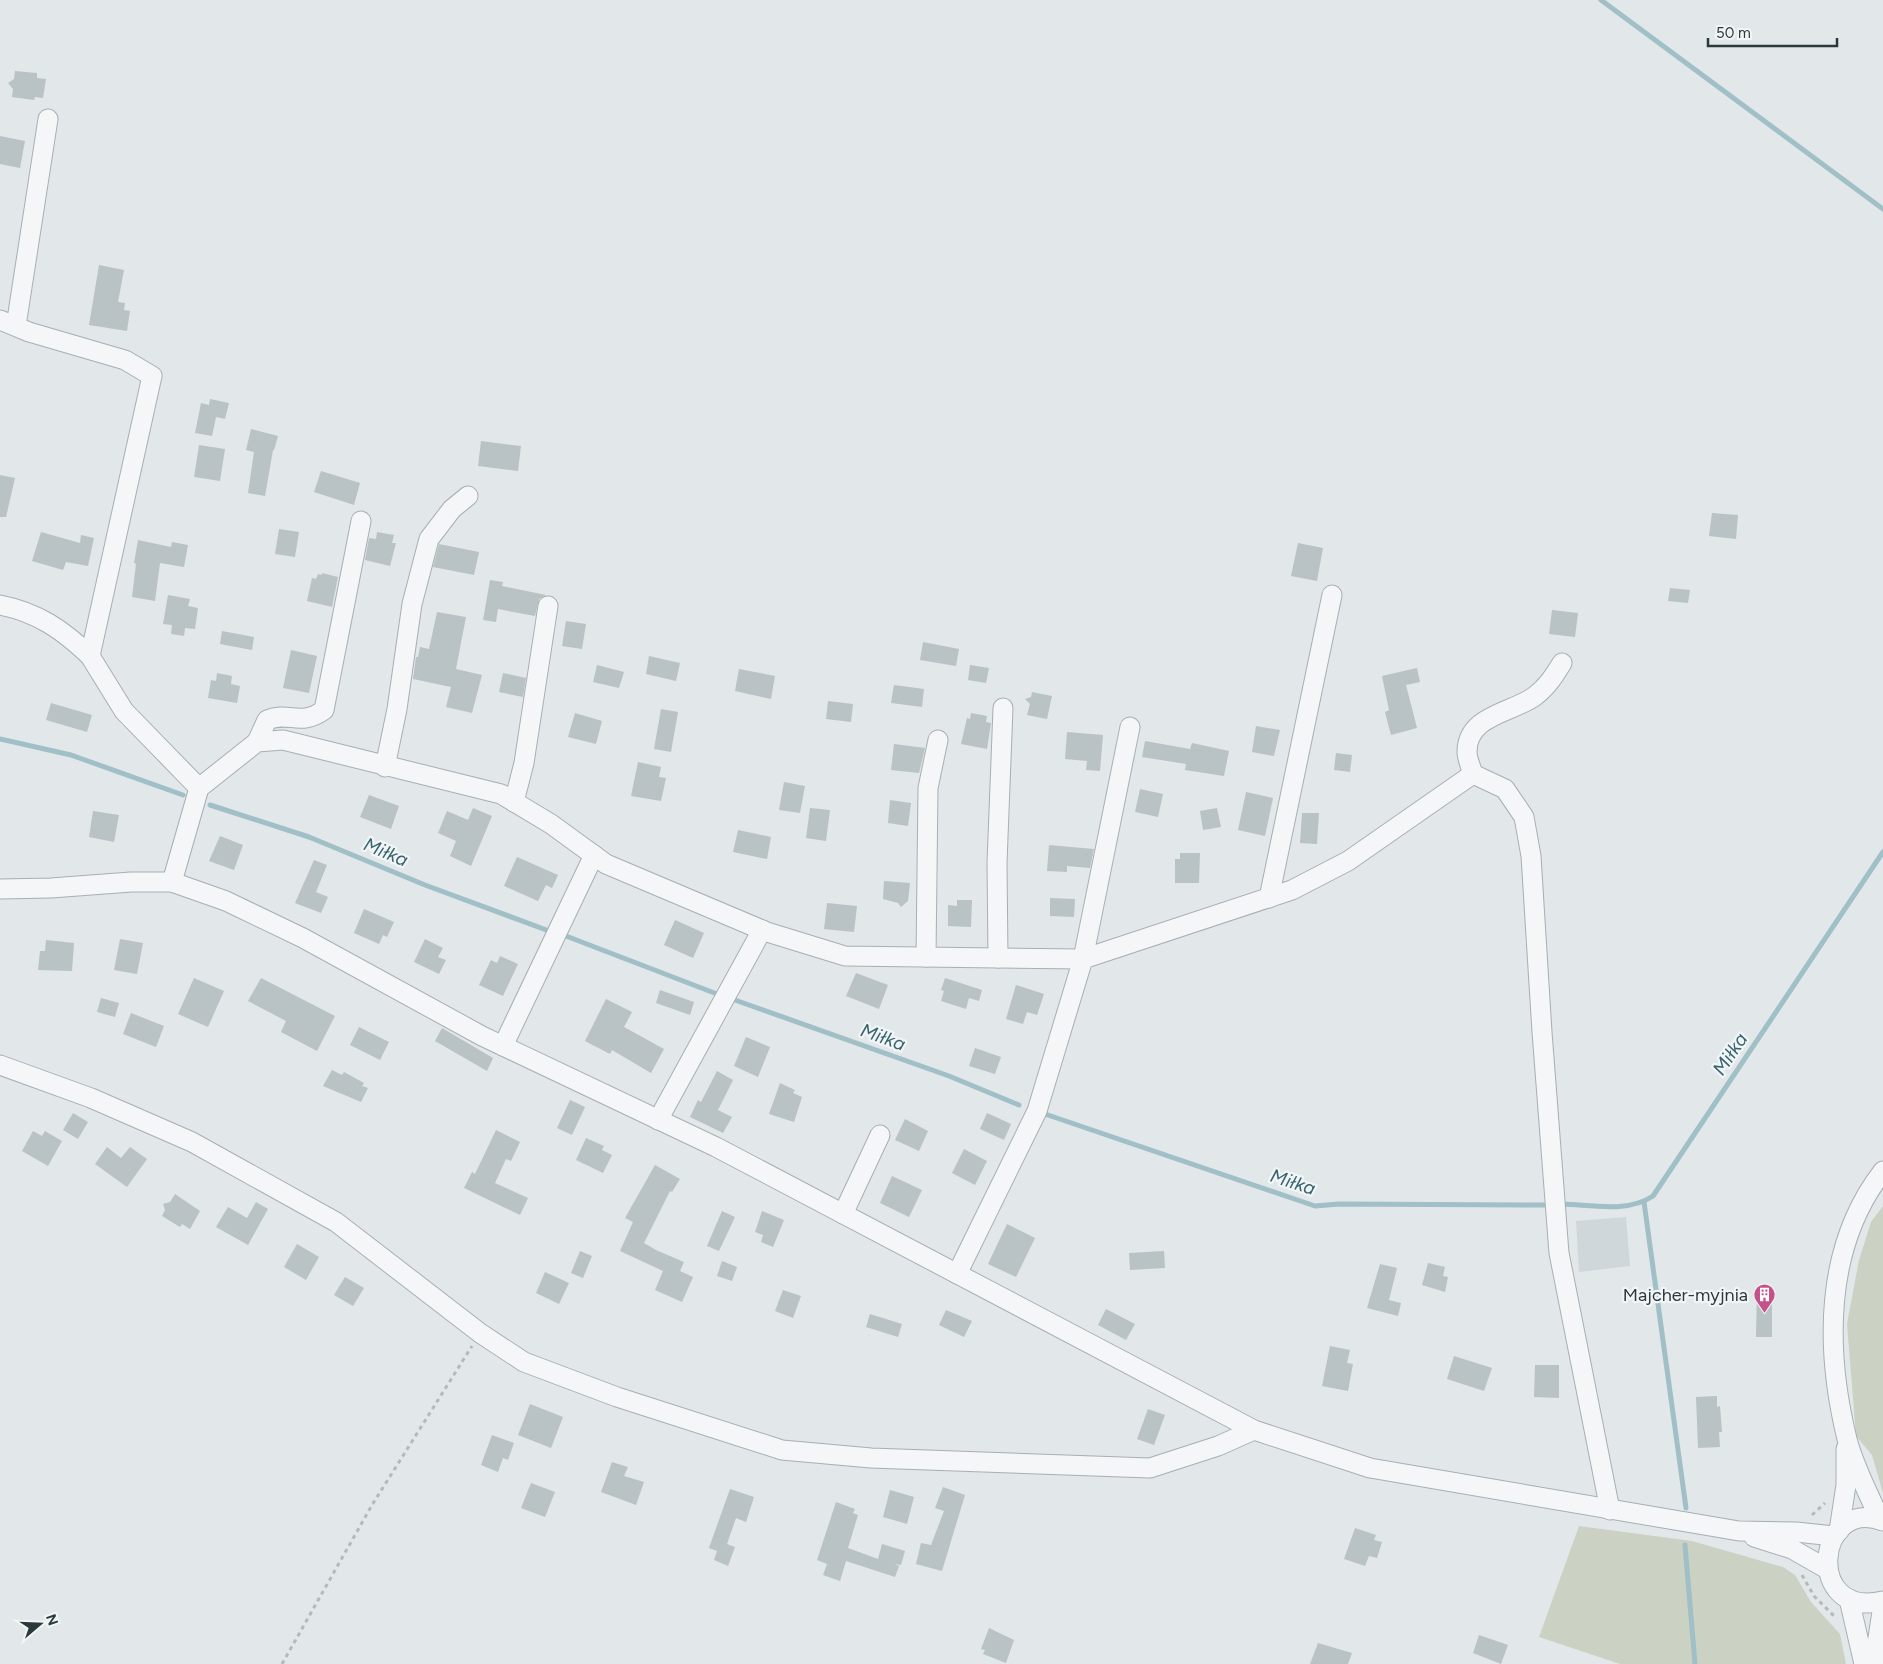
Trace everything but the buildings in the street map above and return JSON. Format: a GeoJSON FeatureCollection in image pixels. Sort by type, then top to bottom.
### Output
{"type":"FeatureCollection","features":[{"type":"Feature","properties":{"kind":"street"},"geometry":{"type":"LineString","coordinates":[[48,119],[8,323],[125,360],[152,376],[90,656]]}},
{"type":"Feature","properties":{"kind":"street"},"geometry":{"type":"LineString","coordinates":[[385,767],[397,709],[412,604],[430,538],[452,509],[468,496]]}},
{"type":"Feature","properties":{"kind":"street"},"geometry":{"type":"LineString","coordinates":[[172,882],[199,788],[257,742],[267,720],[280,715],[297,719],[312,718],[324,710],[361,521]]}},
{"type":"Feature","properties":{"kind":"street"},"geometry":{"type":"LineString","coordinates":[[1269,898],[1332,595]]}},
{"type":"Feature","properties":{"kind":"street"},"geometry":{"type":"LineString","coordinates":[[0,605],[24,610],[68,634],[90,656],[124,711],[199,788]]}},
{"type":"Feature","properties":{"kind":"street"},"geometry":{"type":"LineString","coordinates":[[514,802],[524,762],[548,606]]}},
{"type":"Feature","properties":{"kind":"street"},"geometry":{"type":"LineString","coordinates":[[1562,663],[1551,682],[1534,697],[1487,719],[1470,735],[1467,752],[1473,774],[1505,789],[1524,816],[1526,826],[1531,856],[1559,1253],[1610,1510]]}},
{"type":"Feature","properties":{"kind":"street"},"geometry":{"type":"LineString","coordinates":[[998,958],[997,864],[1003,708]]}},
{"type":"Feature","properties":{"kind":"street"},"geometry":{"type":"LineString","coordinates":[[957,1274],[1037,1111],[1083,959],[1130,727]]}},
{"type":"Feature","properties":{"kind":"street"},"geometry":{"type":"LineString","coordinates":[[257,742],[283,740],[385,767],[501,794],[551,824],[606,864],[762,930],[845,956],[1083,959],[1292,890],[1348,861],[1473,774]]}},
{"type":"Feature","properties":{"kind":"street"},"geometry":{"type":"LineString","coordinates":[[926,957],[928,788],[938,740]]}},
{"type":"Feature","properties":{"kind":"street"},"geometry":{"type":"LineString","coordinates":[[504,1046],[594,856]]}},
{"type":"Feature","properties":{"kind":"street"},"geometry":{"type":"LineString","coordinates":[[0,889],[51,888],[131,882],[172,882],[226,901],[303,938],[504,1046],[716,1147],[1254,1430],[1370,1468],[1739,1531],[1836,1534],[1854,1521],[1871,1518],[1882,1520]]}},
{"type":"Feature","properties":{"kind":"street"},"geometry":{"type":"LineString","coordinates":[[658,1120],[762,930]]}},
{"type":"Feature","properties":{"kind":"street"},"geometry":{"type":"LineString","coordinates":[[0,1065],[90,1098],[192,1142],[328,1218],[480,1333],[524,1362],[617,1397],[782,1450],[871,1458],[1150,1468],[1218,1446],[1254,1430]]}},
{"type":"Feature","properties":{"kind":"street"},"geometry":{"type":"LineString","coordinates":[[843,1214],[880,1135]]}},
{"type":"Feature","properties":{"kind":"street"},"geometry":{"type":"LineString","coordinates":[[1883,1171],[1870,1188],[1850,1229],[1840,1262],[1834,1294],[1834,1344],[1838,1386],[1847,1441],[1846,1485],[1836,1534],[1827,1552],[1827,1569],[1834,1586],[1849,1599],[1872,1604],[1883,1601]]}},
{"type":"Feature","properties":{"kind":"street"},"geometry":{"type":"LineString","coordinates":[[1847,1441],[1882,1520]]}},
{"type":"Feature","properties":{"kind":"street"},"geometry":{"type":"LineString","coordinates":[[1739,1531],[1792,1549],[1827,1569]]}},
{"type":"Feature","properties":{"kind":"street"},"geometry":{"type":"LineString","coordinates":[[1849,1599],[1864,1664]]}},
{"type":"Feature","properties":{"kind":"street"},"geometry":{"type":"LineString","coordinates":[[1874,1664],[1883,1605]]}},
{"type":"Feature","properties":{"kind":"path"},"geometry":{"type":"LineString","coordinates":[[282,1664],[372,1505],[480,1333]]}},
{"type":"Feature","properties":{"kind":"path"},"geometry":{"type":"LineString","coordinates":[[1805,1520],[1826,1502]]}},
{"type":"Feature","properties":{"kind":"path"},"geometry":{"type":"LineString","coordinates":[[1798,1568],[1814,1596],[1837,1619]]}},
{"type":"Feature","properties":{"kind":"shaded area"},"geometry":{"type":"Polygon","coordinates":[[[1626,1217],[1630,1266],[1579,1272],[1576,1221],[1626,1217]]]}},
{"type":"Feature","properties":{"kind":"green space"},"geometry":{"type":"Polygon","coordinates":[[[1883,1206],[1883,1493],[1872,1455],[1856,1436],[1847,1324],[1859,1260],[1871,1222],[1883,1206]]]}},
{"type":"Feature","properties":{"kind":"green space"},"geometry":{"type":"Polygon","coordinates":[[[1579,1526],[1692,1541],[1783,1567],[1795,1575],[1811,1602],[1840,1634],[1846,1664],[1620,1664],[1539,1637],[1579,1526]]]}},
{"type":"Feature","properties":{"kind":"waterway"},"geometry":{"type":"LineString","coordinates":[[1601,0],[1883,209]]}},
{"type":"Feature","properties":{"kind":"waterway","name":"Miłka"},"geometry":{"type":"LineString","coordinates":[[0,739],[71,755],[183,795]]}},
{"type":"Feature","properties":{"kind":"waterway","name":"Miłka"},"geometry":{"type":"LineString","coordinates":[[210,805],[309,837],[425,885],[549,931]]}},
{"type":"Feature","properties":{"kind":"waterway","name":"Miłka"},"geometry":{"type":"LineString","coordinates":[[1563,1204],[1610,1207],[1632,1205],[1653,1196],[1883,852]]}},
{"type":"Feature","properties":{"kind":"waterway","name":"Miłka"},"geometry":{"type":"LineString","coordinates":[[566,936],[717,994]]}},
{"type":"Feature","properties":{"kind":"waterway","name":"Miłka"},"geometry":{"type":"LineString","coordinates":[[735,1000],[949,1076],[1019,1105]]}},
{"type":"Feature","properties":{"kind":"waterway","name":"Miłka"},"geometry":{"type":"LineString","coordinates":[[1045,1114],[1315,1206],[1339,1204],[1544,1205]]}},
{"type":"Feature","properties":{"kind":"waterway"},"geometry":{"type":"LineString","coordinates":[[1644,1202],[1686,1508]]}},
{"type":"Feature","properties":{"kind":"waterway"},"geometry":{"type":"LineString","coordinates":[[1685,1545],[1695,1664]]}},
{"type":"Feature","properties":{"kind":"place","name":"Majcher-myjnia"},"geometry":{"type":"Point","coordinates":[1764,1314]}}]}
